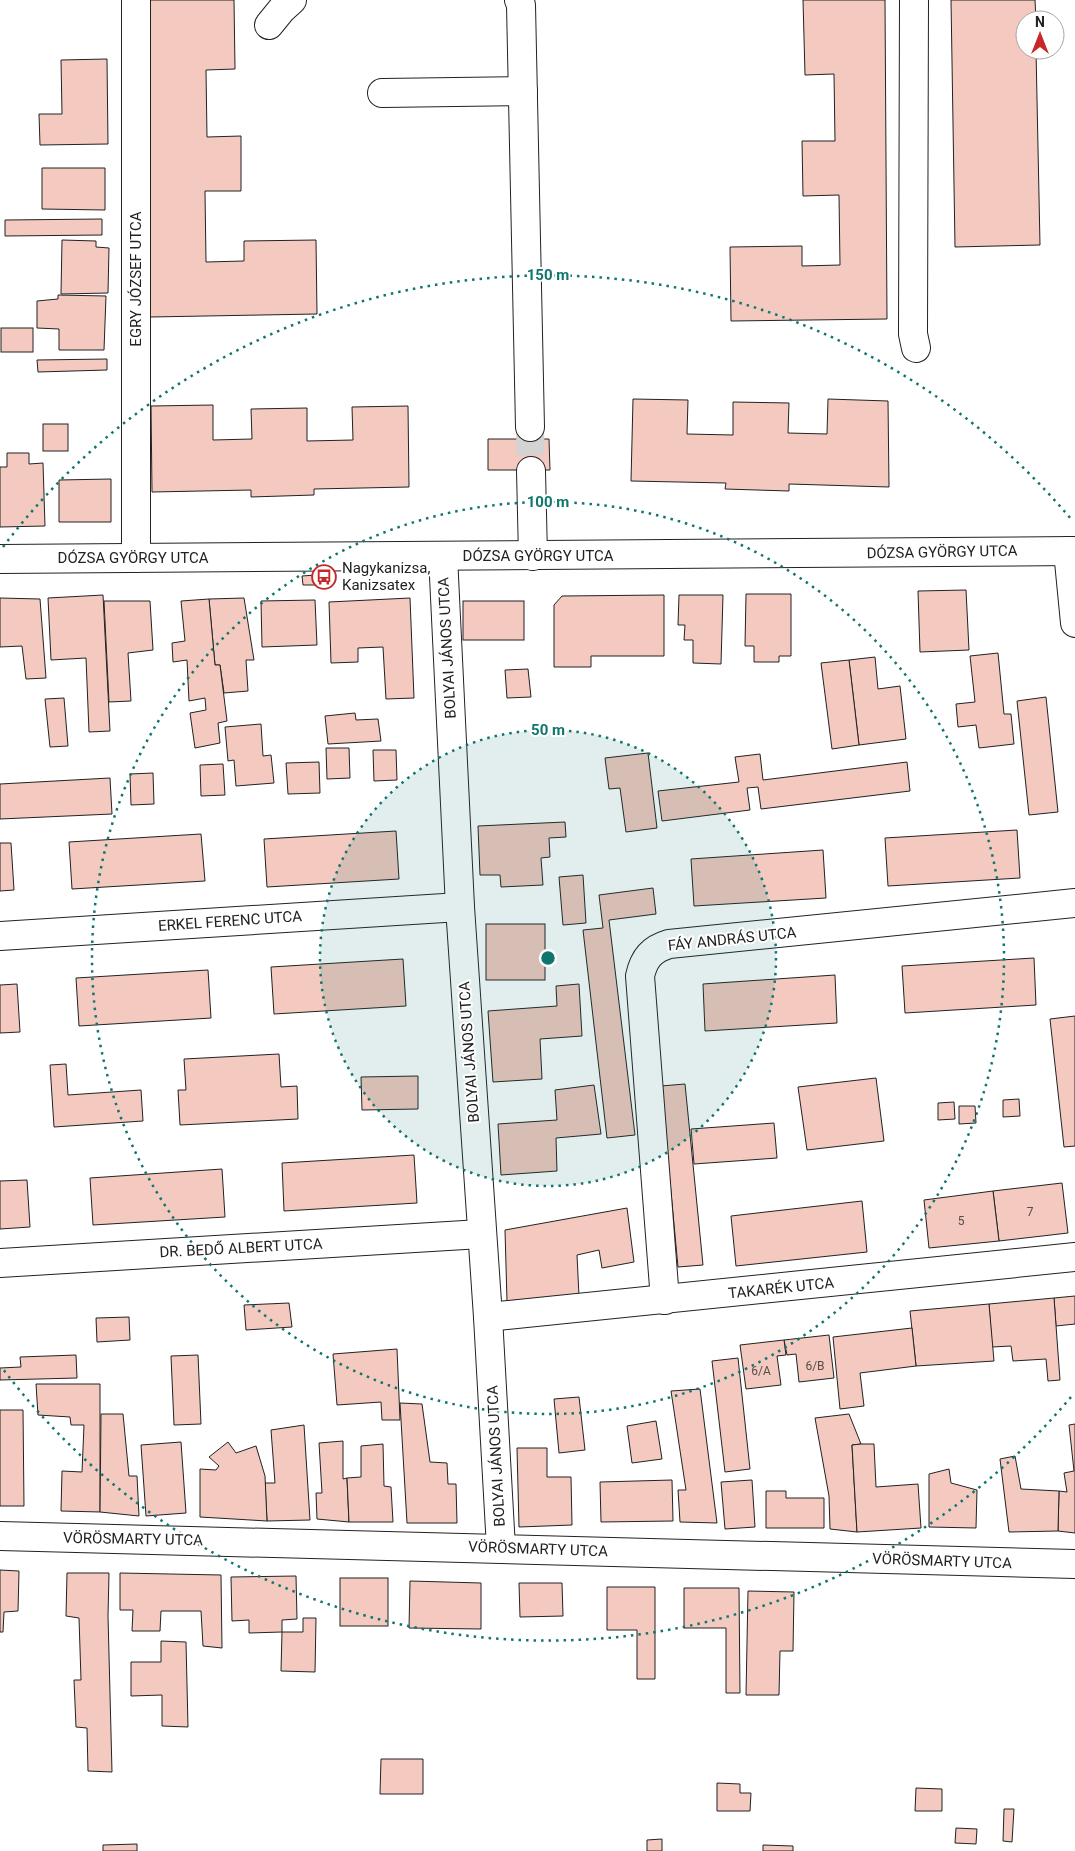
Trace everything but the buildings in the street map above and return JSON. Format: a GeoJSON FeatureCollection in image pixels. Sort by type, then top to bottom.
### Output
{"type":"FeatureCollection","features":[{"type":"Feature","properties":{"kind":"street","name":"EGRY JÓZSEF UTCA"},"geometry":{"type":"LineString","coordinates":[[136,0],[136,558]]}},
{"type":"Feature","properties":{"kind":"street"},"geometry":{"type":"LineString","coordinates":[[269,25],[292,0]]}},
{"type":"Feature","properties":{"kind":"street"},"geometry":{"type":"LineString","coordinates":[[914,0],[913,334],[916,348]]}},
{"type":"Feature","properties":{"kind":"street"},"geometry":{"type":"LineString","coordinates":[[522,2],[530,427]]}},
{"type":"Feature","properties":{"kind":"street"},"geometry":{"type":"LineString","coordinates":[[382,93],[523,91]]}},
{"type":"Feature","properties":{"kind":"street"},"geometry":{"type":"LineString","coordinates":[[531,471],[533,556]]}},
{"type":"Feature","properties":{"kind":"street","name":"DÓZSA GYÖRGY UTCA"},"geometry":{"type":"LineString","coordinates":[[0,560],[1071,551]]}},
{"type":"Feature","properties":{"kind":"street"},"geometry":{"type":"LineString","coordinates":[[1071,551],[1075,622]]}},
{"type":"Feature","properties":{"kind":"street","name":"BOLYAI JÁNOS UTCA"},"geometry":{"type":"LineString","coordinates":[[443,556],[460,907],[488,1317],[501,1548]]}},
{"type":"Feature","properties":{"kind":"street","name":"FÁY ANDRÁS UTCA"},"geometry":{"type":"LineString","coordinates":[[665,1300],[640,976],[645,961],[652,952],[669,944],[1075,903]]}},
{"type":"Feature","properties":{"kind":"street","name":"ERKEL FERENC UTCA"},"geometry":{"type":"LineString","coordinates":[[0,936],[460,907]]}},
{"type":"Feature","properties":{"kind":"street","name":"DR. BEDŐ ALBERT UTCA"},"geometry":{"type":"LineString","coordinates":[[0,1263],[481,1234]]}},
{"type":"Feature","properties":{"kind":"street","name":"TAKARÉK UTCA"},"geometry":{"type":"LineString","coordinates":[[488,1317],[1075,1257]]}},
{"type":"Feature","properties":{"kind":"street","name":"VÖRÖSMARTY UTCA"},"geometry":{"type":"LineString","coordinates":[[0,1536],[1075,1564]]}},
{"type":"Feature","properties":{"kind":"tunnel"},"geometry":{"type":"LineString","coordinates":[[530,427],[531,471]]}},
{"type":"Feature","properties":{"kind":"place","name":"Nagykanizsa, Kanizsatex"},"geometry":{"type":"Point","coordinates":[324,577]}}]}
